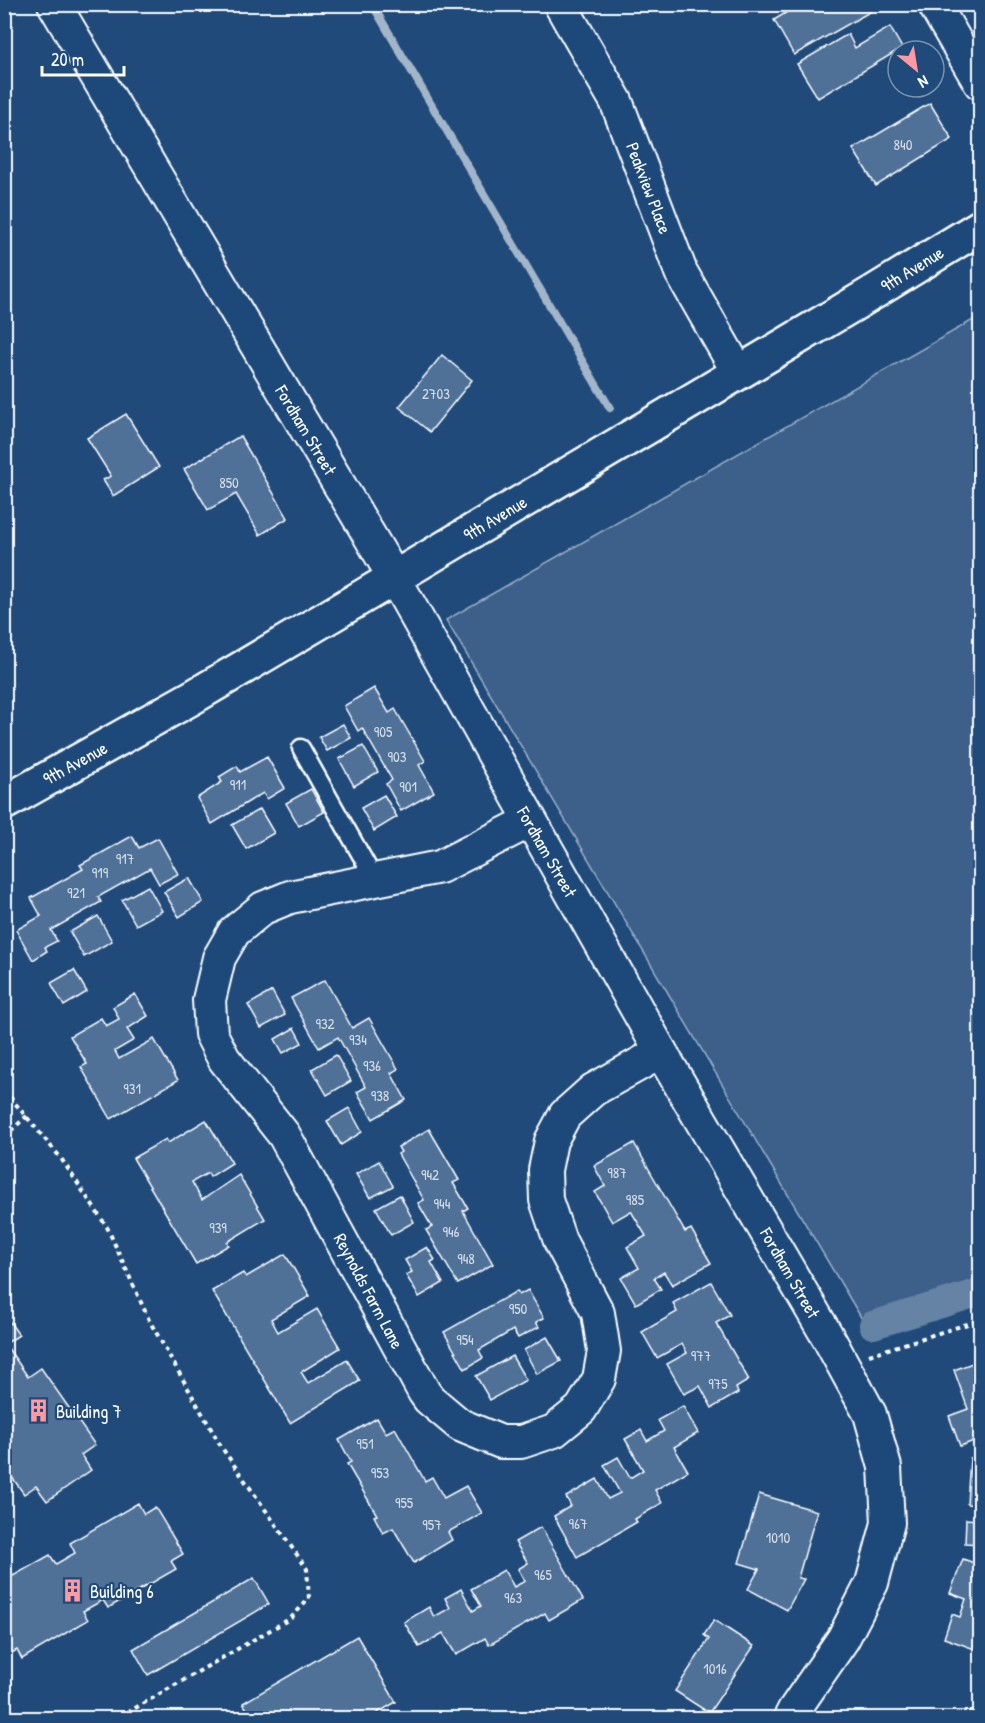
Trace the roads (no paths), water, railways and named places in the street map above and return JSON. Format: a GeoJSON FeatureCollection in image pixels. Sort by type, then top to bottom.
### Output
{"type":"FeatureCollection","features":[{"type":"Feature","properties":{"kind":"main road","name":"9th Avenue"},"geometry":{"type":"LineString","coordinates":[[4,803],[193,697],[981,226]]}},
{"type":"Feature","properties":{"kind":"street","name":"Fordham Street"},"geometry":{"type":"LineString","coordinates":[[54,4],[394,578],[661,1052],[870,1414],[885,1467],[888,1523],[872,1583],[843,1639],[790,1719]]}},
{"type":"Feature","properties":{"kind":"street","name":"Peakview Place"},"geometry":{"type":"LineString","coordinates":[[560,4],[616,101],[681,272],[738,372]]}},
{"type":"Feature","properties":{"kind":"street"},"geometry":{"type":"LineString","coordinates":[[934,4],[981,83]]}},
{"type":"Feature","properties":{"kind":"street","name":"Reynolds Farm Lane"},"geometry":{"type":"LineString","coordinates":[[530,821],[440,867],[290,897],[263,908],[234,932],[219,958],[209,1000],[211,1034],[224,1059],[284,1135],[424,1392],[460,1425],[501,1442],[521,1442],[543,1435],[554,1431],[581,1409],[599,1379],[604,1351],[598,1313],[560,1241],[546,1200],[544,1170],[551,1141],[565,1115],[593,1090],[661,1052]]}},
{"type":"Feature","properties":{"kind":"lane"},"geometry":{"type":"LineString","coordinates":[[301,748],[375,880]]}},
{"type":"Feature","properties":{"kind":"waterway"},"geometry":{"type":"LineString","coordinates":[[372,4],[610,408]]}},
{"type":"Feature","properties":{"kind":"waterway"},"geometry":{"type":"LineString","coordinates":[[873,1325],[980,1292]]}},
{"type":"Feature","properties":{"kind":"place","name":"Building 7"},"geometry":{"type":"Point","coordinates":[38,1411]}},
{"type":"Feature","properties":{"kind":"place","name":"Building 6"},"geometry":{"type":"Point","coordinates":[72,1591]}}]}
